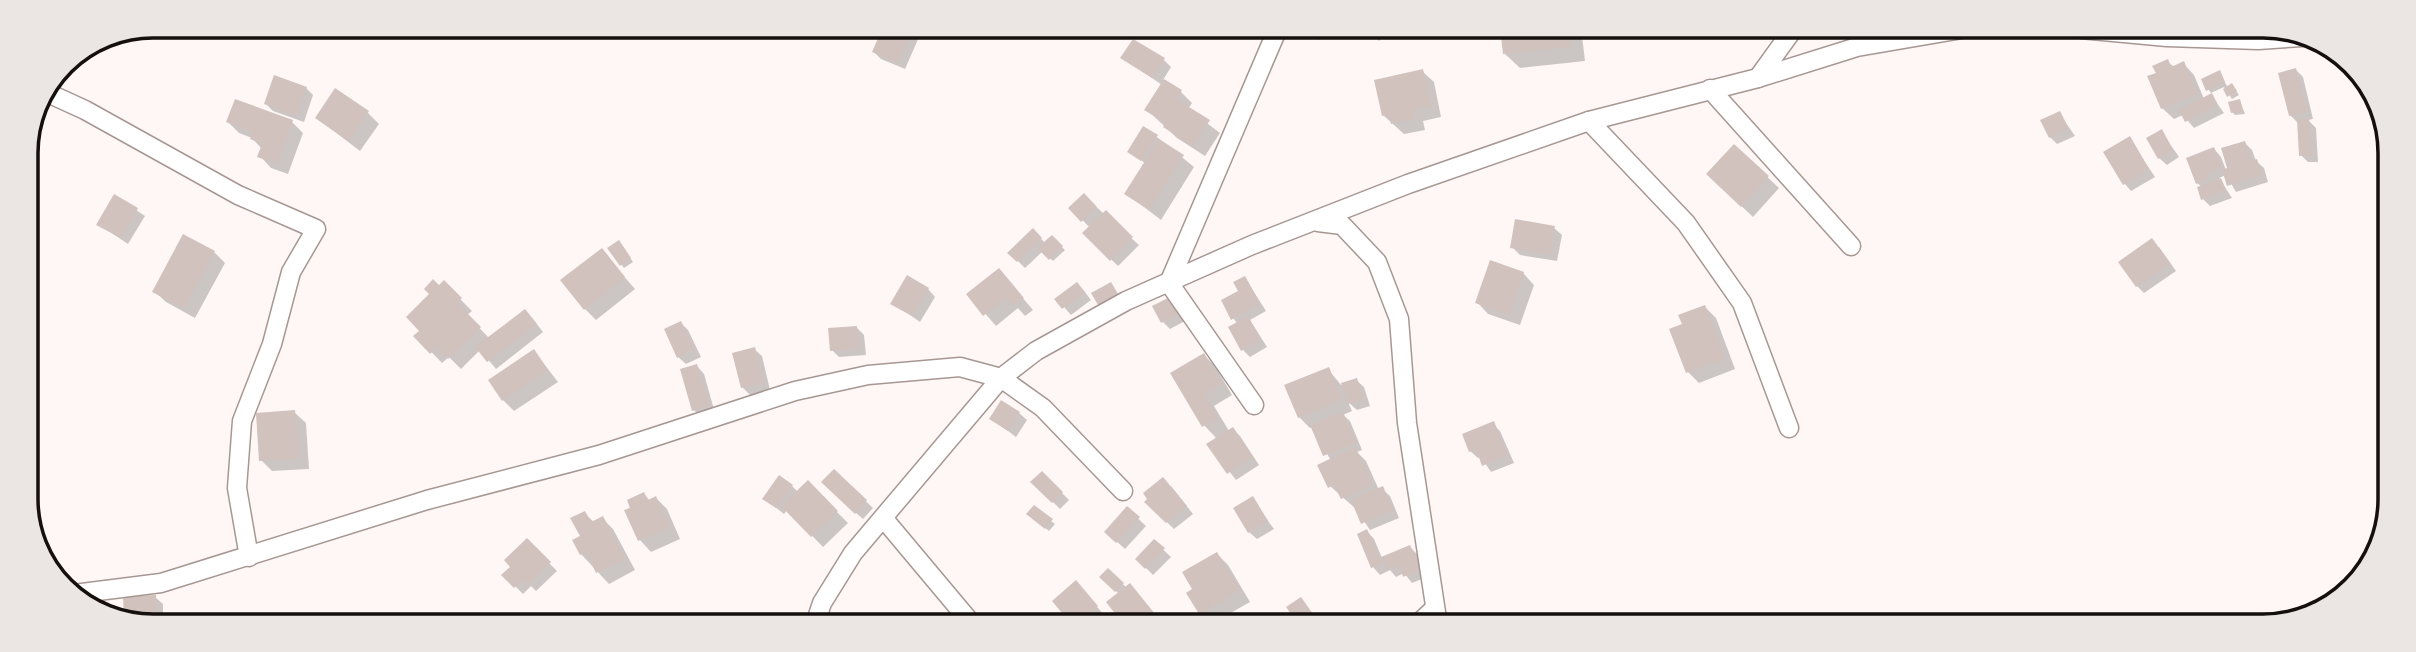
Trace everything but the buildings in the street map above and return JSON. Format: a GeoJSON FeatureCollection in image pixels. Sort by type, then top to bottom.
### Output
{"type":"FeatureCollection","features":[{"type":"Feature","properties":{"kind":"street"},"geometry":{"type":"LineString","coordinates":[[1169,283],[1274,38]]}},
{"type":"Feature","properties":{"kind":"street"},"geometry":{"type":"LineString","coordinates":[[1758,78],[1787,38]]}},
{"type":"Feature","properties":{"kind":"street"},"geometry":{"type":"LineString","coordinates":[[818,614],[853,553],[1002,378],[1036,351],[1126,301],[1252,245],[1408,184],[1589,121],[1758,78],[1857,47],[1910,38]]}},
{"type":"Feature","properties":{"kind":"street"},"geometry":{"type":"LineString","coordinates":[[2198,38],[2271,39]]}},
{"type":"Feature","properties":{"kind":"street"},"geometry":{"type":"LineString","coordinates":[[1710,89],[1852,246]]}},
{"type":"Feature","properties":{"kind":"street"},"geometry":{"type":"LineString","coordinates":[[54,96],[85,110],[238,195],[316,229],[291,272],[272,344],[242,421],[237,488],[249,557]]}},
{"type":"Feature","properties":{"kind":"street"},"geometry":{"type":"LineString","coordinates":[[1589,121],[1686,223],[1742,303],[1789,428]]}},
{"type":"Feature","properties":{"kind":"street"},"geometry":{"type":"LineString","coordinates":[[1314,222],[1342,225],[1377,262],[1399,319],[1407,423],[1435,613]]}},
{"type":"Feature","properties":{"kind":"street"},"geometry":{"type":"LineString","coordinates":[[1169,283],[1254,405]]}},
{"type":"Feature","properties":{"kind":"street"},"geometry":{"type":"LineString","coordinates":[[87,592],[161,583],[427,500],[599,455],[795,391],[868,375],[960,367],[1002,378],[1043,408],[1123,491]]}},
{"type":"Feature","properties":{"kind":"street"},"geometry":{"type":"LineString","coordinates":[[884,519],[963,614]]}}]}
